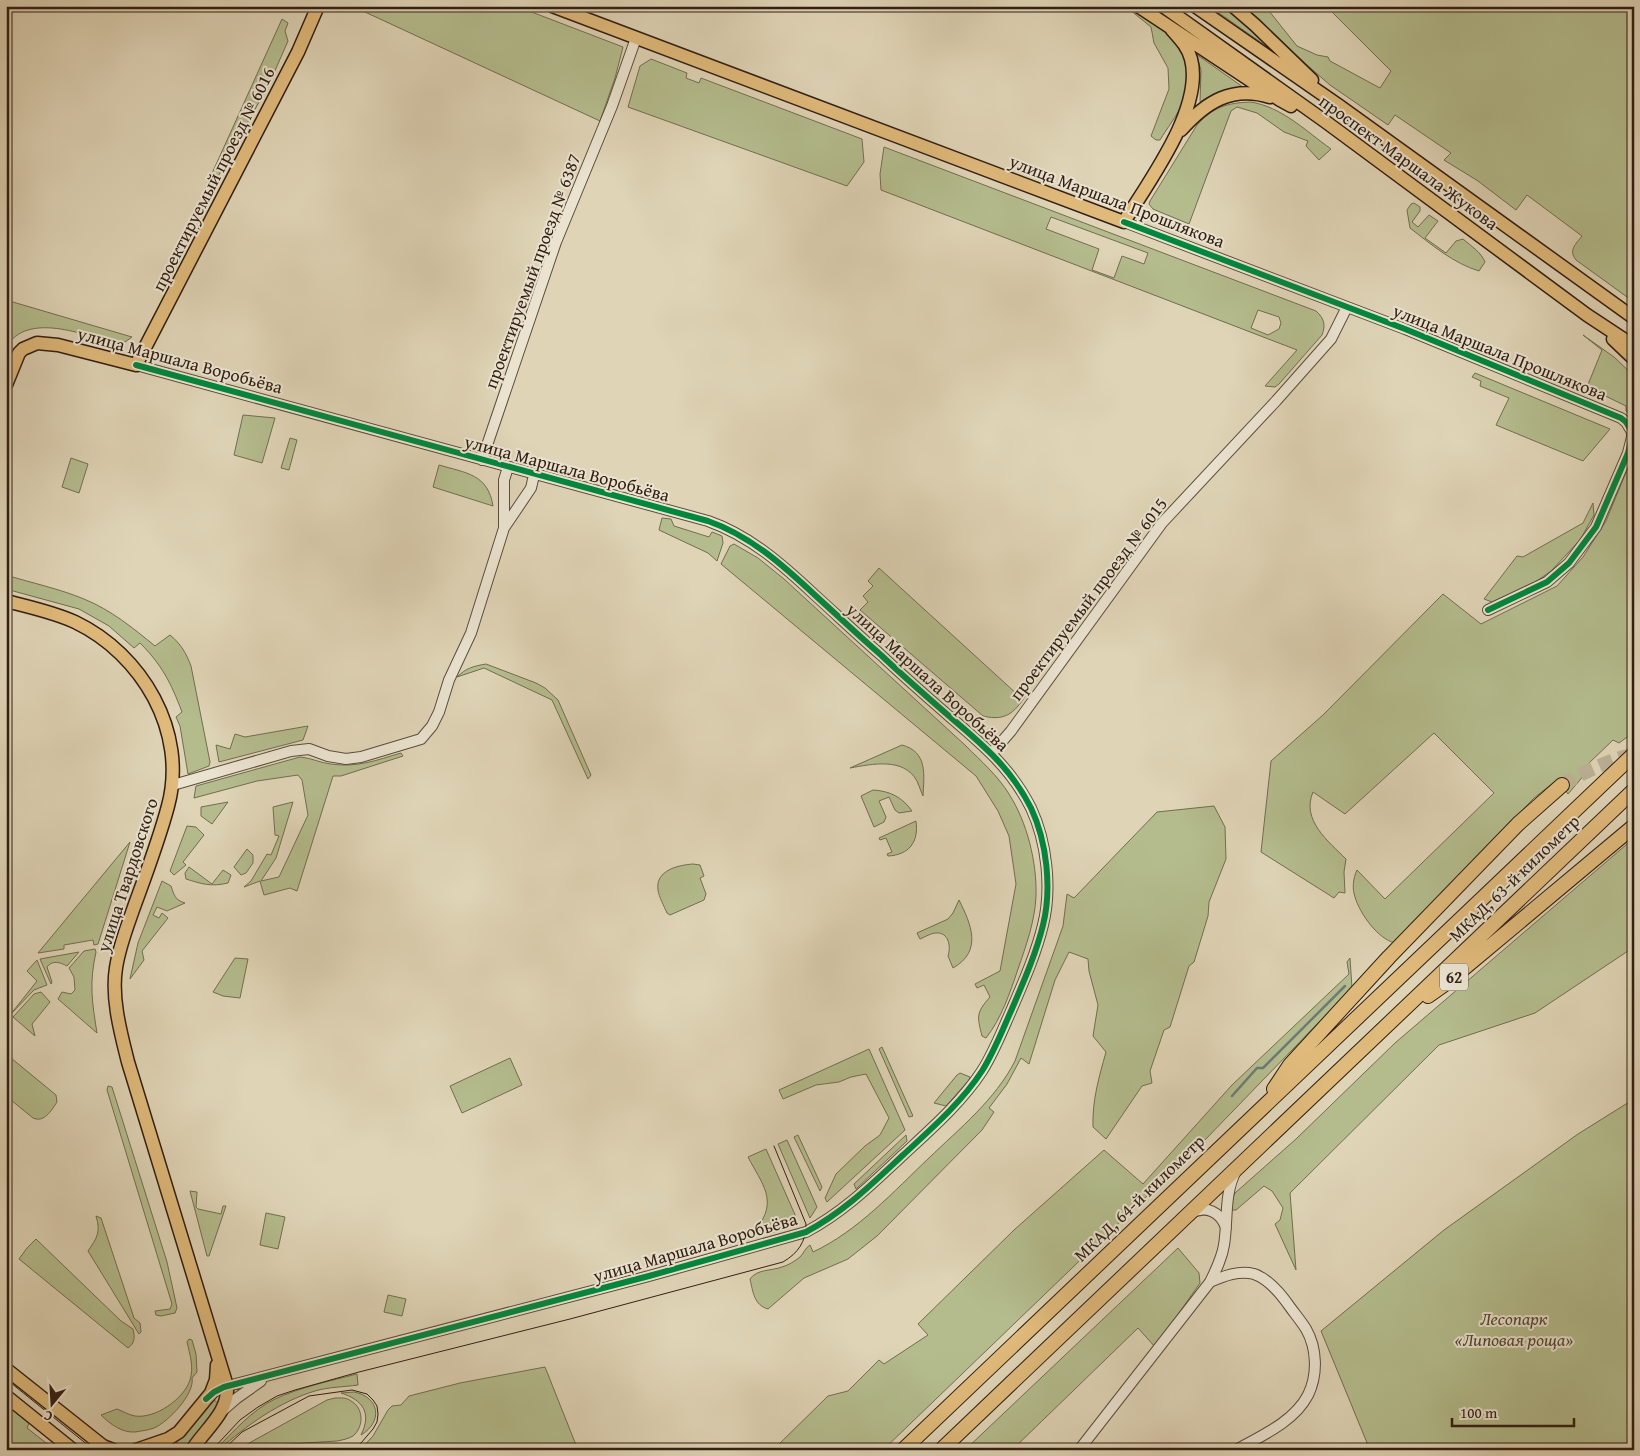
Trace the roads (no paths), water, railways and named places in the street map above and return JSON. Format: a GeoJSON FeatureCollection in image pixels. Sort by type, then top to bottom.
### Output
{"type":"FeatureCollection","features":[{"type":"Feature","properties":{"kind":"highway","name":"МКАД, 63-й километр"},"geometry":{"type":"LineString","coordinates":[[1401,975],[1634,754]]}},
{"type":"Feature","properties":{"kind":"highway"},"geometry":{"type":"LineString","coordinates":[[1258,1112],[1290,1065],[1373,974],[1518,824],[1562,785]]}},
{"type":"Feature","properties":{"kind":"highway","name":"МКАД, 63-й километр"},"geometry":{"type":"LineString","coordinates":[[1239,1166],[1634,790]]}},
{"type":"Feature","properties":{"kind":"highway","name":"62"},"geometry":{"type":"LineString","coordinates":[[1394,1019],[1445,984],[1634,826]]}},
{"type":"Feature","properties":{"kind":"highway","name":"МКАД, 64-й километр"},"geometry":{"type":"LineString","coordinates":[[903,1450],[1401,975]]}},
{"type":"Feature","properties":{"kind":"highway"},"geometry":{"type":"LineString","coordinates":[[941,1450],[1239,1166]]}},
{"type":"Feature","properties":{"kind":"main road","name":"улица Маршала Прошлякова"},"geometry":{"type":"LineString","coordinates":[[552,6],[1124,222]]}},
{"type":"Feature","properties":{"kind":"main road"},"geometry":{"type":"LineString","coordinates":[[1138,6],[1280,100],[1326,122]]}},
{"type":"Feature","properties":{"kind":"main road","name":"проспект Маршала Жукова"},"geometry":{"type":"LineString","coordinates":[[1163,6],[1326,122],[1587,315],[1634,346]]}},
{"type":"Feature","properties":{"kind":"main road","name":"проспект Маршала Жукова"},"geometry":{"type":"LineString","coordinates":[[1195,6],[1338,105],[1631,315]]}},
{"type":"Feature","properties":{"kind":"main road"},"geometry":{"type":"LineString","coordinates":[[1233,6],[1338,105]]}},
{"type":"Feature","properties":{"kind":"main road","name":"проектируемый проезд № 6016"},"geometry":{"type":"LineString","coordinates":[[136,366],[298,52],[317,8]]}},
{"type":"Feature","properties":{"kind":"main road"},"geometry":{"type":"LineString","coordinates":[[1172,30],[1182,40],[1189,54],[1193,82],[1191,94],[1176,136]]}},
{"type":"Feature","properties":{"kind":"main road"},"geometry":{"type":"LineString","coordinates":[[1124,222],[1176,136],[1199,111],[1210,103],[1234,94],[1250,93],[1280,100]]}},
{"type":"Feature","properties":{"kind":"main road"},"geometry":{"type":"LineString","coordinates":[[1587,315],[1634,359]]}},
{"type":"Feature","properties":{"kind":"main road","name":"улица Маршала Воробьёва"},"geometry":{"type":"LineString","coordinates":[[6,385],[19,353],[24,348],[37,344],[58,345],[136,366]]}},
{"type":"Feature","properties":{"kind":"main road","name":"улица Твардовского"},"geometry":{"type":"LineString","coordinates":[[6,601],[53,613],[76,623],[100,637],[126,658],[146,684],[165,724],[173,756],[173,785],[161,830],[120,946],[115,969],[115,987],[120,1028],[128,1062],[227,1386]]}},
{"type":"Feature","properties":{"kind":"main road","name":"улица Твардовского"},"geometry":{"type":"LineString","coordinates":[[137,1450],[174,1436],[206,1399],[217,1377],[216,1355]]}},
{"type":"Feature","properties":{"kind":"main road"},"geometry":{"type":"LineString","coordinates":[[6,1369],[103,1446],[114,1450]]}},
{"type":"Feature","properties":{"kind":"main road"},"geometry":{"type":"LineString","coordinates":[[192,1450],[222,1411],[227,1386]]}},
{"type":"Feature","properties":{"kind":"main road"},"geometry":{"type":"LineString","coordinates":[[6,1396],[73,1450]]}},
{"type":"Feature","properties":{"kind":"main road"},"geometry":{"type":"LineString","coordinates":[[129,1450],[152,1450]]}},
{"type":"Feature","properties":{"kind":"street","name":"проектируемый проезд № 6387"},"geometry":{"type":"LineString","coordinates":[[482,460],[556,242],[612,106],[636,38]]}},
{"type":"Feature","properties":{"kind":"street","name":"улица Маршала Прошлякова"},"geometry":{"type":"LineString","coordinates":[[1124,222],[1347,306],[1621,418],[1630,427],[1632,438],[1628,453],[1596,527],[1568,563],[1547,582],[1488,610]]}},
{"type":"Feature","properties":{"kind":"street","name":"проектируемый проезд № 6015"},"geometry":{"type":"LineString","coordinates":[[992,753],[1011,731],[1162,523],[1331,339],[1347,306]]}},
{"type":"Feature","properties":{"kind":"street","name":"улица Маршала Воробьёва"},"geometry":{"type":"LineString","coordinates":[[136,366],[708,521],[729,529],[756,545],[789,570],[904,677],[992,753],[1011,777],[1029,805],[1042,840],[1046,872],[1046,900],[1041,931],[1014,1004],[983,1070],[965,1093],[928,1131],[852,1202],[806,1232],[640,1279],[272,1376],[227,1386],[216,1390],[206,1399]]}},
{"type":"Feature","properties":{"kind":"street"},"geometry":{"type":"LineString","coordinates":[[173,785],[291,751],[309,749],[328,756],[346,759],[361,757],[422,739],[432,726],[439,712],[450,680],[472,633],[504,528],[504,480],[508,467]]}},
{"type":"Feature","properties":{"kind":"street"},"geometry":{"type":"LineString","coordinates":[[504,528],[531,488],[534,474]]}},
{"type":"Feature","properties":{"kind":"street"},"geometry":{"type":"LineString","coordinates":[[1079,1450],[1210,1282],[1224,1248],[1230,1188],[1239,1166]]}},
{"type":"Feature","properties":{"kind":"street"},"geometry":{"type":"LineString","coordinates":[[1188,1215],[1199,1210],[1213,1212],[1219,1216],[1226,1228]]}},
{"type":"Feature","properties":{"kind":"street"},"geometry":{"type":"LineString","coordinates":[[1219,1264],[1223,1272],[1228,1274]]}},
{"type":"Feature","properties":{"kind":"street"},"geometry":{"type":"LineString","coordinates":[[1210,1282],[1228,1274],[1239,1273],[1253,1274],[1268,1282],[1284,1298],[1306,1329],[1312,1345],[1315,1362],[1313,1378],[1307,1395],[1300,1405],[1275,1428],[1236,1450]]}},
{"type":"Feature","properties":{"kind":"street","name":"улица Маршала Воробьёва"},"geometry":{"type":"LineString","coordinates":[[222,1411],[251,1387],[272,1376]]}},
{"type":"Feature","properties":{"kind":"waterway"},"geometry":{"type":"LineString","coordinates":[[1633,731],[1634,726]]}},
{"type":"Feature","properties":{"kind":"waterway"},"geometry":{"type":"LineString","coordinates":[[1232,1096],[1257,1068],[1263,1068],[1345,986]]}},
{"type":"Feature","properties":{"kind":"tunnel"},"geometry":{"type":"LineString","coordinates":[[1562,785],[1597,767],[1634,754]]}},
{"type":"Feature","properties":{"kind":"tram line"},"geometry":{"type":"LineString","coordinates":[[212,1450],[240,1420],[277,1396],[295,1390],[783,1262],[793,1255],[803,1242],[806,1224],[774,1146]]}},
{"type":"Feature","properties":{"kind":"tram line"},"geometry":{"type":"LineString","coordinates":[[6,1379],[94,1450]]}},
{"type":"Feature","properties":{"kind":"tram line"},"geometry":{"type":"LineString","coordinates":[[223,1450],[242,1432],[309,1396],[352,1390],[367,1394],[377,1406],[378,1414],[377,1422],[373,1429],[353,1450]]}},
{"type":"Feature","properties":{"kind":"park label","name":"Лесопарк «Липовая роща»"},"geometry":{"type":"Point","coordinates":[1514,1328]}}]}
